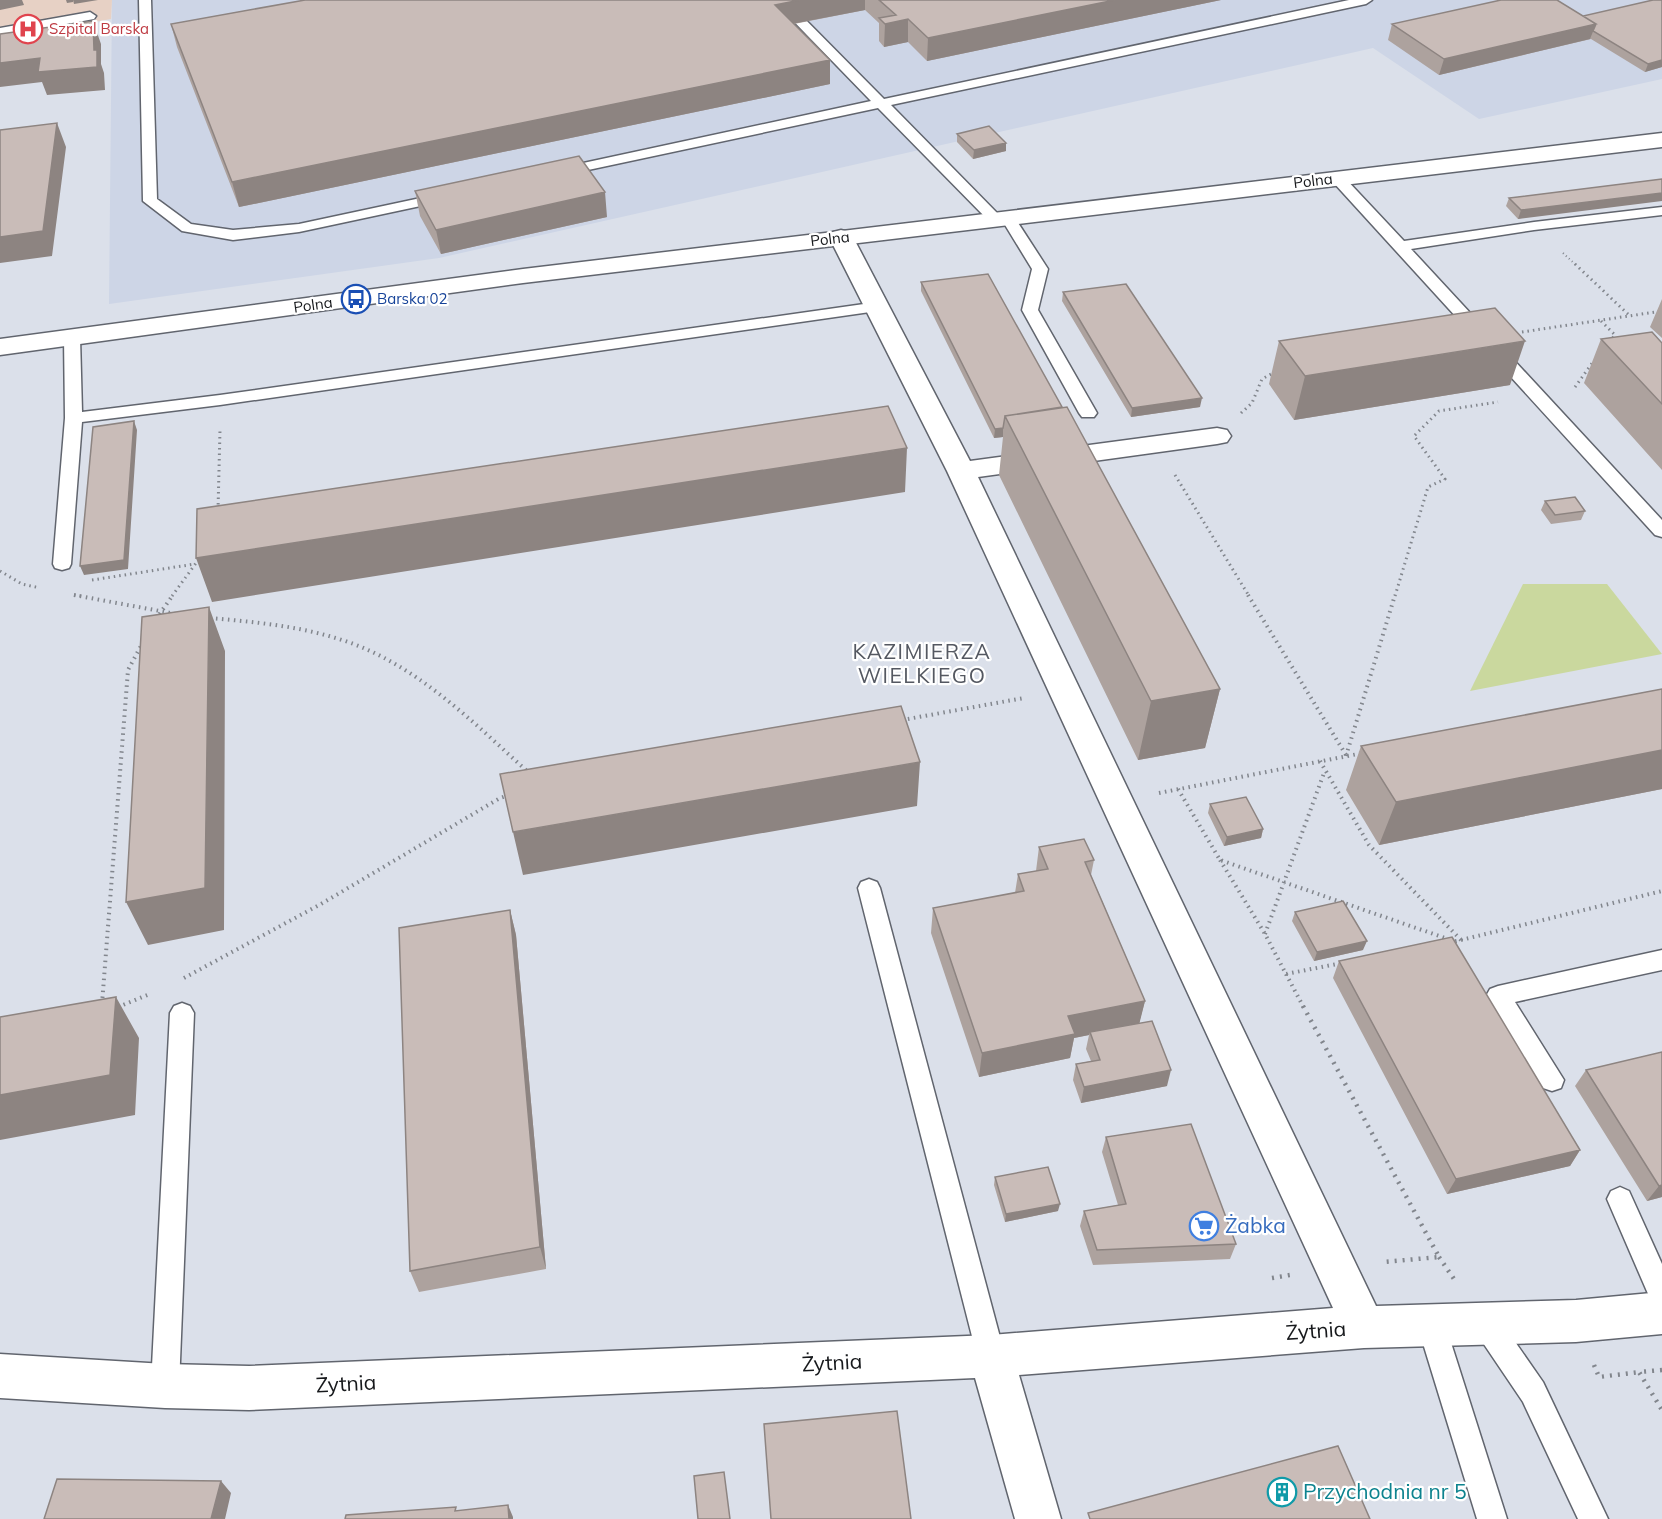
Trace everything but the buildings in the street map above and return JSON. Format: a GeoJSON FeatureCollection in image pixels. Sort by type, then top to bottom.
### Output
{"type":"FeatureCollection","features":[{"type":"Feature","properties":{"kind":"street","name":"Polna"},"geometry":{"type":"LineString","coordinates":[[0,347],[524,276],[1662,140]]}},
{"type":"Feature","properties":{"kind":"street"},"geometry":{"type":"LineString","coordinates":[[841,237],[962,471],[1364,1327]]}},
{"type":"Feature","properties":{"kind":"street"},"geometry":{"type":"LineString","coordinates":[[962,471],[1217,436]]}},
{"type":"Feature","properties":{"kind":"street","name":"Żytnia"},"geometry":{"type":"LineString","coordinates":[[0,1376],[165,1386],[249,1388],[991,1356],[1364,1327],[1432,1327],[1485,1322],[1576,1321],[1662,1312]]}},
{"type":"Feature","properties":{"kind":"street"},"geometry":{"type":"LineString","coordinates":[[991,1356],[1038,1519]]}},
{"type":"Feature","properties":{"kind":"lane"},"geometry":{"type":"LineString","coordinates":[[146,0],[150,201],[187,228],[233,235],[299,228],[462,193]]}},
{"type":"Feature","properties":{"kind":"lane"},"geometry":{"type":"LineString","coordinates":[[779,0],[881,104],[1001,219],[1040,269],[1030,310],[1088,413]]}},
{"type":"Feature","properties":{"kind":"lane"},"geometry":{"type":"LineString","coordinates":[[544,176],[1366,0]]}},
{"type":"Feature","properties":{"kind":"lane"},"geometry":{"type":"LineString","coordinates":[[0,32],[90,16]]}},
{"type":"Feature","properties":{"kind":"lane"},"geometry":{"type":"LineString","coordinates":[[1338,178],[1662,531]]}},
{"type":"Feature","properties":{"kind":"lane"},"geometry":{"type":"LineString","coordinates":[[1401,246],[1534,226],[1662,211]]}},
{"type":"Feature","properties":{"kind":"lane"},"geometry":{"type":"LineString","coordinates":[[74,418],[220,400],[878,307]]}},
{"type":"Feature","properties":{"kind":"lane"},"geometry":{"type":"LineString","coordinates":[[62,564],[74,418],[72,337]]}},
{"type":"Feature","properties":{"kind":"lane"},"geometry":{"type":"LineString","coordinates":[[869,888],[991,1356]]}},
{"type":"Feature","properties":{"kind":"lane"},"geometry":{"type":"LineString","coordinates":[[1551,1080],[1498,996],[1662,960]]}},
{"type":"Feature","properties":{"kind":"lane"},"geometry":{"type":"LineString","coordinates":[[165,1386],[182,1013]]}},
{"type":"Feature","properties":{"kind":"lane"},"geometry":{"type":"LineString","coordinates":[[1620,1199],[1662,1294]]}},
{"type":"Feature","properties":{"kind":"lane"},"geometry":{"type":"LineString","coordinates":[[1485,1322],[1533,1392],[1593,1519]]}},
{"type":"Feature","properties":{"kind":"lane"},"geometry":{"type":"LineString","coordinates":[[1432,1327],[1492,1519]]}},
{"type":"Feature","properties":{"kind":"path"},"geometry":{"type":"LineString","coordinates":[[1534,226],[1630,316]]}},
{"type":"Feature","properties":{"kind":"path"},"geometry":{"type":"LineString","coordinates":[[1485,338],[1662,311]]}},
{"type":"Feature","properties":{"kind":"path"},"geometry":{"type":"LineString","coordinates":[[1600,321],[1615,335],[1608,343]]}},
{"type":"Feature","properties":{"kind":"path"},"geometry":{"type":"LineString","coordinates":[[1556,415],[1596,359]]}},
{"type":"Feature","properties":{"kind":"path"},"geometry":{"type":"LineString","coordinates":[[1217,436],[1252,403],[1262,379],[1283,367]]}},
{"type":"Feature","properties":{"kind":"path"},"geometry":{"type":"LineString","coordinates":[[1346,756],[1428,488],[1445,479],[1414,436],[1439,411],[1539,396]]}},
{"type":"Feature","properties":{"kind":"path"},"geometry":{"type":"LineString","coordinates":[[218,512],[220,400]]}},
{"type":"Feature","properties":{"kind":"path"},"geometry":{"type":"LineString","coordinates":[[1156,445],[1346,756]]}},
{"type":"Feature","properties":{"kind":"path"},"geometry":{"type":"LineString","coordinates":[[155,621],[201,556]]}},
{"type":"Feature","properties":{"kind":"path"},"geometry":{"type":"LineString","coordinates":[[85,581],[195,564]]}},
{"type":"Feature","properties":{"kind":"path"},"geometry":{"type":"LineString","coordinates":[[0,571],[22,584],[51,590]]}},
{"type":"Feature","properties":{"kind":"path"},"geometry":{"type":"LineString","coordinates":[[70,594],[181,615]]}},
{"type":"Feature","properties":{"kind":"path"},"geometry":{"type":"LineString","coordinates":[[202,618],[287,626],[363,648],[416,678],[473,722],[532,776]]}},
{"type":"Feature","properties":{"kind":"path"},"geometry":{"type":"LineString","coordinates":[[102,1013],[128,670],[144,640]]}},
{"type":"Feature","properties":{"kind":"path"},"geometry":{"type":"LineString","coordinates":[[901,720],[1064,691]]}},
{"type":"Feature","properties":{"kind":"path"},"geometry":{"type":"LineString","coordinates":[[1117,801],[1370,752]]}},
{"type":"Feature","properties":{"kind":"path"},"geometry":{"type":"LineString","coordinates":[[1320,761],[1369,845],[1461,940]]}},
{"type":"Feature","properties":{"kind":"path"},"geometry":{"type":"LineString","coordinates":[[1265,934],[1325,772]]}},
{"type":"Feature","properties":{"kind":"path"},"geometry":{"type":"LineString","coordinates":[[1178,789],[1265,934],[1439,1257],[1335,1266],[1272,1278]]}},
{"type":"Feature","properties":{"kind":"path"},"geometry":{"type":"LineString","coordinates":[[176,982],[321,904],[510,794]]}},
{"type":"Feature","properties":{"kind":"path"},"geometry":{"type":"LineString","coordinates":[[1220,860],[1454,941]]}},
{"type":"Feature","properties":{"kind":"path"},"geometry":{"type":"LineString","coordinates":[[1443,944],[1662,891]]}},
{"type":"Feature","properties":{"kind":"path"},"geometry":{"type":"LineString","coordinates":[[1286,974],[1353,961]]}},
{"type":"Feature","properties":{"kind":"path"},"geometry":{"type":"LineString","coordinates":[[112,1009],[155,992]]}},
{"type":"Feature","properties":{"kind":"path"},"geometry":{"type":"LineString","coordinates":[[1662,1370],[1639,1372],[1662,1410]]}},
{"type":"Feature","properties":{"kind":"shaded area","name":"Szpital Barska"},"geometry":{"type":"Polygon","coordinates":[[[0,0],[112,0],[111,19],[0,39],[0,0]]]}},
{"type":"Feature","properties":{"kind":"shaded area"},"geometry":{"type":"Polygon","coordinates":[[[112,0],[1662,0],[1662,79],[1479,119],[1373,48],[439,258],[109,304],[112,0]]]}},
{"type":"Feature","properties":{"kind":"green space"},"geometry":{"type":"Polygon","coordinates":[[[1523,584],[1607,584],[1662,654],[1470,691],[1523,584]]]}},
{"type":"Feature","properties":{"kind":"place","name":"Szpital Barska"},"geometry":{"type":"Point","coordinates":[28,29]}},
{"type":"Feature","properties":{"kind":"place","name":"Barska 02"},"geometry":{"type":"Point","coordinates":[356,299]}},
{"type":"Feature","properties":{"kind":"place","name":"Żabka"},"geometry":{"type":"Point","coordinates":[1204,1226]}},
{"type":"Feature","properties":{"kind":"place","name":"Przychodnia nr 5"},"geometry":{"type":"Point","coordinates":[1282,1492]}},
{"type":"Feature","properties":{"kind":"district","name":"KAZIMIERZA WIELKIEGO"},"geometry":{"type":"Point","coordinates":[922,664]}}]}
